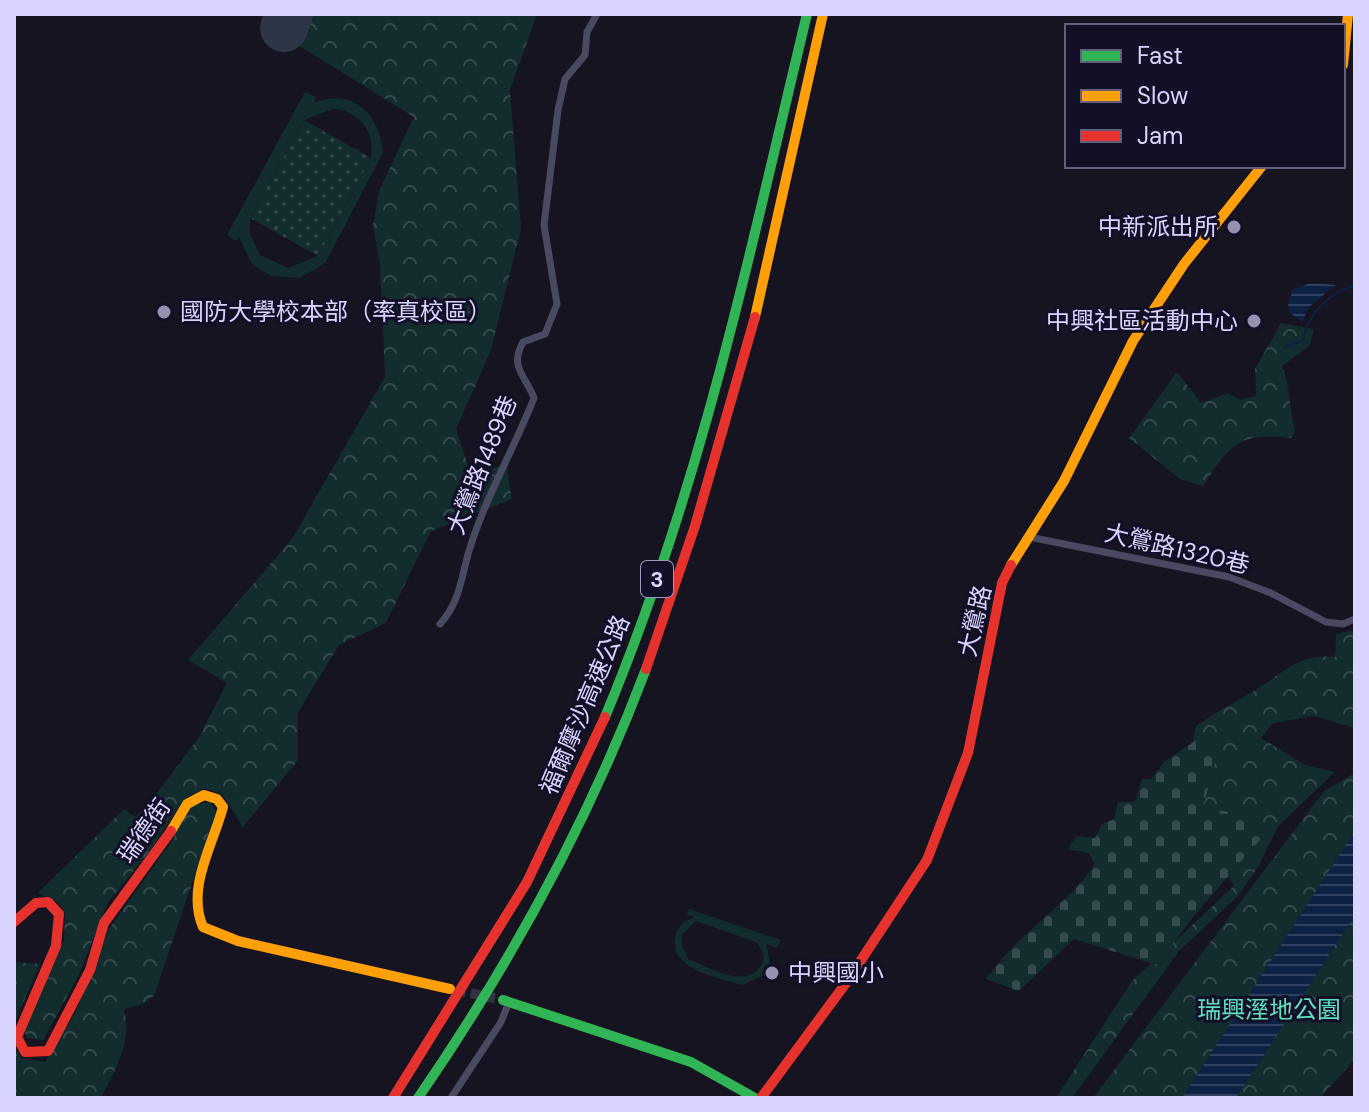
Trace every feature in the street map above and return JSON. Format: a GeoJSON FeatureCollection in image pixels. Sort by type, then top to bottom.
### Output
{"type":"FeatureCollection","features":[{"type":"Feature","properties":{"kind":"main road","name":"福爾摩沙高速公路"},"geometry":{"type":"LineString","coordinates":[[393,1098],[495,938],[543,851],[585,764],[642,619],[685,502],[721,371],[807,14]]}},
{"type":"Feature","properties":{"kind":"main road","name":"福爾摩沙高速公路"},"geometry":{"type":"LineString","coordinates":[[418,1098],[514,950],[561,859],[605,771],[661,625],[740,377],[823,14]]}},
{"type":"Feature","properties":{"kind":"main road"},"geometry":{"type":"LineString","coordinates":[[1345,45],[1348,14]]}},
{"type":"Feature","properties":{"kind":"main road","name":"大鶯路"},"geometry":{"type":"LineString","coordinates":[[758,1098],[846,983],[927,860],[968,753],[1002,583],[1064,481],[1133,341],[1184,264],[1260,168]]}},
{"type":"Feature","properties":{"kind":"main road","name":"瑞德街"},"geometry":{"type":"LineString","coordinates":[[14,922],[36,903],[48,902],[59,914],[58,944],[36,986],[17,1037],[25,1052],[37,1054],[48,1051],[59,1034],[90,970],[104,923],[126,890],[156,856],[187,804],[204,795],[217,799],[223,807],[209,848],[199,895],[196,913],[203,927],[238,941],[450,989]]}},
{"type":"Feature","properties":{"kind":"main road"},"geometry":{"type":"LineString","coordinates":[[506,1001],[691,1062],[758,1098]]}},
{"type":"Feature","properties":{"kind":"street","name":"大鶯路1489巷"},"geometry":{"type":"LineString","coordinates":[[440,624],[453,610],[469,551],[534,398],[517,365],[517,353],[523,342],[545,334],[557,304],[544,225],[550,165],[565,79],[585,55],[587,32],[597,14]]}},
{"type":"Feature","properties":{"kind":"street","name":"大鶯路1320巷"},"geometry":{"type":"LineString","coordinates":[[1029,537],[1229,577],[1271,593],[1326,622],[1343,624],[1355,619]]}},
{"type":"Feature","properties":{"kind":"street"},"geometry":{"type":"LineString","coordinates":[[451,1098],[501,1022],[506,1001]]}},
{"type":"Feature","properties":{"kind":"green space"},"geometry":{"type":"Polygon","coordinates":[[[305,14],[537,14],[510,90],[521,229],[491,350],[456,429],[471,475],[506,464],[512,499],[431,531],[386,623],[339,645],[298,712],[298,760],[243,827],[222,794],[204,788],[184,799],[150,851],[107,904],[79,975],[43,1040],[27,1038],[23,1029],[64,940],[65,914],[59,903],[38,893],[124,809],[135,817],[145,809],[199,737],[227,683],[188,660],[292,539],[385,377],[380,265],[373,226],[379,191],[414,117],[293,42],[305,14]]]}},
{"type":"Feature","properties":{"kind":"green space"},"geometry":{"type":"Polygon","coordinates":[[[305,92],[316,97],[314,102],[341,99],[352,102],[370,116],[381,138],[383,152],[326,262],[298,278],[271,276],[252,264],[239,237],[236,241],[227,235],[305,92]],[[333,109],[304,120],[250,218],[250,234],[260,255],[288,268],[318,256],[371,158],[371,139],[364,124],[343,111],[333,109]]]}},
{"type":"Feature","properties":{"kind":"green space"},"geometry":{"type":"Polygon","coordinates":[[[304,120],[371,158],[318,256],[250,218],[304,120]]]}},
{"type":"Feature","properties":{"kind":"green space"},"geometry":{"type":"Polygon","coordinates":[[[1281,323],[1314,329],[1310,345],[1282,366],[1295,431],[1292,438],[1260,437],[1238,444],[1229,450],[1203,486],[1180,479],[1129,438],[1177,372],[1201,403],[1228,393],[1240,400],[1256,396],[1255,369],[1281,323]]]}},
{"type":"Feature","properties":{"kind":"green space"},"geometry":{"type":"Polygon","coordinates":[[[1352,630],[1355,638],[1355,728],[1314,716],[1273,723],[1261,738],[1305,765],[1335,772],[1278,826],[1258,867],[1238,896],[1179,951],[1072,1098],[1056,1098],[1132,981],[1234,886],[1216,857],[1177,819],[1196,726],[1301,661],[1335,657],[1336,634],[1352,630]]]}},
{"type":"Feature","properties":{"kind":"green space"},"geometry":{"type":"Polygon","coordinates":[[[1202,736],[1219,747],[1203,807],[1253,817],[1263,836],[1194,916],[1157,965],[1074,939],[1019,991],[986,979],[1011,949],[1089,872],[1094,863],[1089,853],[1068,849],[1076,836],[1095,838],[1102,824],[1114,819],[1118,802],[1135,802],[1142,779],[1151,779],[1164,762],[1202,736]]]}},
{"type":"Feature","properties":{"kind":"green space","name":"瑞興溼地公園"},"geometry":{"type":"Polygon","coordinates":[[[1355,773],[1355,1059],[1320,1098],[1093,1098],[1324,791],[1355,773]]]}},
{"type":"Feature","properties":{"kind":"green space"},"geometry":{"type":"Polygon","coordinates":[[[210,802],[216,812],[154,996],[143,1004],[124,1009],[124,1045],[101,1098],[14,1098],[14,1048],[22,1058],[45,1062],[75,1013],[109,929],[169,845],[191,806],[210,802]]]}},
{"type":"Feature","properties":{"kind":"green space"},"geometry":{"type":"Polygon","coordinates":[[[689,909],[781,940],[777,948],[766,944],[770,962],[765,975],[742,985],[688,965],[680,958],[675,939],[681,925],[695,917],[687,915],[689,909]],[[696,921],[682,934],[682,946],[689,960],[736,976],[753,973],[762,964],[758,943],[696,921]]]}},
{"type":"Feature","properties":{"kind":"green space"},"geometry":{"type":"Polygon","coordinates":[[[14,962],[40,964],[14,1024],[14,962]]]}},
{"type":"Feature","properties":{"kind":"water"},"geometry":{"type":"Polygon","coordinates":[[[1312,283],[1336,285],[1309,307],[1302,322],[1290,313],[1288,304],[1293,289],[1312,283]]]}},
{"type":"Feature","properties":{"kind":"water"},"geometry":{"type":"Polygon","coordinates":[[[1355,831],[1355,915],[1236,1098],[1182,1098],[1355,831]]]}},
{"type":"Feature","properties":{"kind":"waterway"},"geometry":{"type":"LineString","coordinates":[[1284,348],[1303,340],[1310,321],[1321,305],[1355,285]]}},
{"type":"Feature","properties":{"kind":"runway"},"geometry":{"type":"LineString","coordinates":[[284,28],[289,14]]}},
{"type":"Feature","properties":{"kind":"tunnel"},"geometry":{"type":"LineString","coordinates":[[456,990],[503,1000]]}},
{"type":"Feature","properties":{"kind":"traffic: fast"},"geometry":{"type":"LineString","coordinates":[[605,717],[639,631],[696,457],[743,282],[807,14]]}},
{"type":"Feature","properties":{"kind":"traffic: fast"},"geometry":{"type":"LineString","coordinates":[[418,1098],[485,996],[545,891],[599,782],[646,669]]}},
{"type":"Feature","properties":{"kind":"traffic: fast"},"geometry":{"type":"LineString","coordinates":[[503,1000],[691,1062],[755,1098]]}},
{"type":"Feature","properties":{"kind":"traffic: slow"},"geometry":{"type":"LineString","coordinates":[[755,317],[823,14]]}},
{"type":"Feature","properties":{"kind":"traffic: slow"},"geometry":{"type":"LineString","coordinates":[[1345,45],[1348,14]]}},
{"type":"Feature","properties":{"kind":"traffic: slow"},"geometry":{"type":"LineString","coordinates":[[1011,565],[1064,481],[1133,341],[1184,264],[1260,168]]}},
{"type":"Feature","properties":{"kind":"traffic: slow"},"geometry":{"type":"LineString","coordinates":[[171,831],[187,804],[204,795],[217,799],[223,807],[199,882],[199,912],[203,927],[238,941],[450,989]]}},
{"type":"Feature","properties":{"kind":"traffic: jam"},"geometry":{"type":"LineString","coordinates":[[646,669],[695,526],[755,317]]}},
{"type":"Feature","properties":{"kind":"traffic: jam"},"geometry":{"type":"LineString","coordinates":[[761,1098],[846,983],[927,860],[968,753],[1002,583],[1011,565]]}},
{"type":"Feature","properties":{"kind":"traffic: jam"},"geometry":{"type":"LineString","coordinates":[[393,1098],[527,882],[605,717]]}},
{"type":"Feature","properties":{"kind":"traffic: jam"},"geometry":{"type":"LineString","coordinates":[[14,922],[36,903],[48,902],[59,914],[56,946],[17,1037],[25,1052],[48,1051],[90,970],[104,923],[171,831]]}},
{"type":"Feature","properties":{"kind":"place","name":"中新派出所"},"geometry":{"type":"Point","coordinates":[1234,227]}},
{"type":"Feature","properties":{"kind":"place","name":"國防大學校本部（率真校區）"},"geometry":{"type":"Point","coordinates":[164,312]}},
{"type":"Feature","properties":{"kind":"place","name":"中興社區活動中心"},"geometry":{"type":"Point","coordinates":[1254,321]}},
{"type":"Feature","properties":{"kind":"place","name":"中興國小"},"geometry":{"type":"Point","coordinates":[772,973]}}]}
